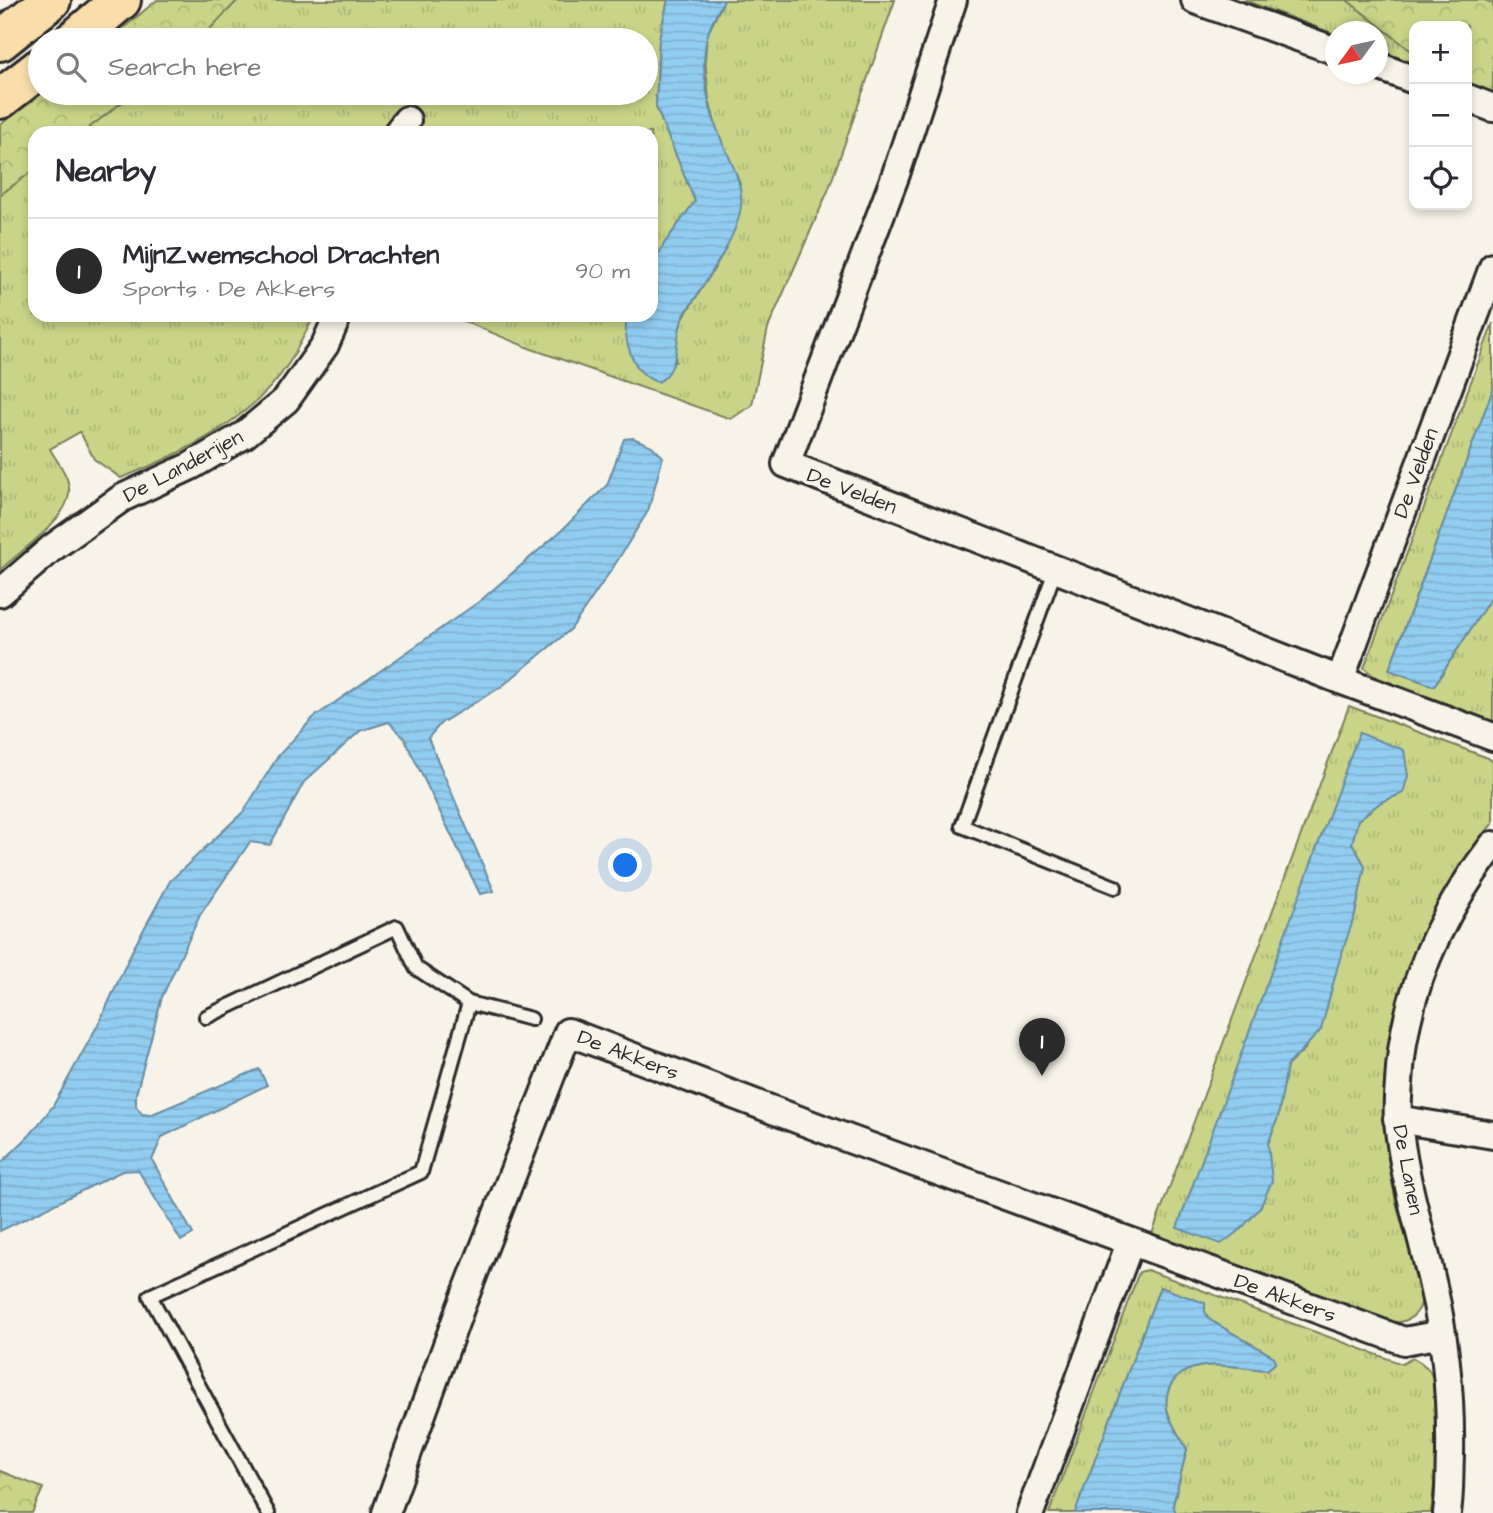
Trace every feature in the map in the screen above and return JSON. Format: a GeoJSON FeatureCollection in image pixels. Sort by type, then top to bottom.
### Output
{"type":"FeatureCollection","features":[{"type":"Feature","properties":{"kind":"main road"},"geometry":{"type":"LineString","coordinates":[[0,41],[51,0]]}},
{"type":"Feature","properties":{"kind":"main road"},"geometry":{"type":"LineString","coordinates":[[88,28],[121,0]]}},
{"type":"Feature","properties":{"kind":"main road"},"geometry":{"type":"LineString","coordinates":[[0,99],[28,77]]}},
{"type":"Feature","properties":{"kind":"street","name":"De Velden"},"geometry":{"type":"LineString","coordinates":[[953,0],[896,174],[786,464],[1493,737]]}},
{"type":"Feature","properties":{"kind":"street"},"geometry":{"type":"LineString","coordinates":[[1195,0],[1325,47]]}},
{"type":"Feature","properties":{"kind":"street"},"geometry":{"type":"LineString","coordinates":[[1388,70],[1409,78]]}},
{"type":"Feature","properties":{"kind":"street"},"geometry":{"type":"LineString","coordinates":[[1472,100],[1493,108]]}},
{"type":"Feature","properties":{"kind":"street","name":"De Velden"},"geometry":{"type":"LineString","coordinates":[[1340,680],[1493,267]]}},
{"type":"Feature","properties":{"kind":"street","name":"De Landerijen"},"geometry":{"type":"LineString","coordinates":[[0,593],[52,548],[122,498],[191,466],[244,435],[286,400],[325,345],[335,322]]}},
{"type":"Feature","properties":{"kind":"street","name":"De Lanen"},"geometry":{"type":"LineString","coordinates":[[1447,1513],[1451,1402],[1442,1334],[1397,1119],[1400,1066],[1405,1031],[1420,975],[1441,924],[1467,879],[1493,845]]}},
{"type":"Feature","properties":{"kind":"street","name":"De Akkers"},"geometry":{"type":"LineString","coordinates":[[386,1513],[460,1309],[568,1032],[1130,1242],[1404,1341],[1442,1334]]}},
{"type":"Feature","properties":{"kind":"street"},"geometry":{"type":"LineString","coordinates":[[1397,1119],[1493,1135]]}},
{"type":"Feature","properties":{"kind":"street"},"geometry":{"type":"LineString","coordinates":[[1030,1513],[1130,1242]]}},
{"type":"Feature","properties":{"kind":"lane"},"geometry":{"type":"LineString","coordinates":[[1056,568],[962,826],[1115,887]]}},
{"type":"Feature","properties":{"kind":"lane"},"geometry":{"type":"LineString","coordinates":[[206,1017],[397,927],[416,968],[469,1003],[531,1019]]}},
{"type":"Feature","properties":{"kind":"lane"},"geometry":{"type":"LineString","coordinates":[[268,1513],[150,1296],[421,1172],[469,1003]]}},
{"type":"Feature","properties":{"kind":"green space"},"geometry":{"type":"Polygon","coordinates":[[[157,0],[238,0],[211,28],[123,28],[157,0]]]}},
{"type":"Feature","properties":{"kind":"green space"},"geometry":{"type":"Polygon","coordinates":[[[238,0],[668,0],[659,39],[658,62],[658,28],[211,28],[238,0]]]}},
{"type":"Feature","properties":{"kind":"green space"},"geometry":{"type":"Polygon","coordinates":[[[724,0],[895,0],[828,191],[768,328],[752,405],[731,419],[529,348],[466,322],[626,322],[627,336],[639,370],[675,362],[676,340],[683,318],[716,266],[740,184],[717,130],[709,100],[705,59],[707,35],[724,0]]]}},
{"type":"Feature","properties":{"kind":"green space"},"geometry":{"type":"Polygon","coordinates":[[[1244,0],[1347,0],[1374,21],[1325,21],[1325,30],[1244,0]]]}},
{"type":"Feature","properties":{"kind":"green space"},"geometry":{"type":"Polygon","coordinates":[[[1347,0],[1484,0],[1493,3],[1493,93],[1472,85],[1472,21],[1409,21],[1409,49],[1388,32],[1388,21],[1374,21],[1347,0]]]}},
{"type":"Feature","properties":{"kind":"green space"},"geometry":{"type":"Polygon","coordinates":[[[1388,32],[1409,49],[1409,61],[1388,54],[1388,32]]]}},
{"type":"Feature","properties":{"kind":"green space"},"geometry":{"type":"Polygon","coordinates":[[[28,103],[118,105],[91,126],[28,126],[28,174],[0,195],[0,125],[28,103]]]}},
{"type":"Feature","properties":{"kind":"green space"},"geometry":{"type":"Polygon","coordinates":[[[118,105],[656,105],[695,201],[658,256],[658,126],[91,126],[118,105]]]}},
{"type":"Feature","properties":{"kind":"green space"},"geometry":{"type":"Polygon","coordinates":[[[28,174],[28,322],[311,322],[289,363],[256,402],[214,433],[168,458],[121,478],[94,459],[80,432],[50,449],[68,482],[66,504],[51,525],[0,570],[0,195],[28,174]]]}},
{"type":"Feature","properties":{"kind":"green space"},"geometry":{"type":"Polygon","coordinates":[[[1493,323],[1493,389],[1389,670],[1434,686],[1493,594],[1493,721],[1375,677],[1364,668],[1493,323]]]}},
{"type":"Feature","properties":{"kind":"green space"},"geometry":{"type":"Polygon","coordinates":[[[1349,706],[1488,758],[1493,762],[1493,823],[1467,856],[1424,933],[1394,1018],[1386,1062],[1384,1106],[1387,1148],[1396,1203],[1422,1291],[1419,1309],[1409,1319],[1394,1323],[1152,1234],[1349,706]],[[1359,733],[1268,1144],[1278,1117],[1287,1066],[1305,1049],[1355,914],[1365,866],[1352,843],[1358,820],[1381,802],[1403,793],[1359,733]]]}},
{"type":"Feature","properties":{"kind":"green space"},"geometry":{"type":"Polygon","coordinates":[[[1147,1270],[1402,1364],[1413,1358],[1424,1365],[1432,1376],[1437,1405],[1436,1463],[1431,1513],[1176,1513],[1173,1505],[1187,1449],[1167,1409],[1167,1395],[1172,1383],[1180,1374],[1203,1366],[1267,1370],[1275,1363],[1274,1357],[1210,1320],[1205,1312],[1160,1287],[1075,1513],[1049,1513],[1139,1272],[1147,1270]]]}},
{"type":"Feature","properties":{"kind":"green space"},"geometry":{"type":"Polygon","coordinates":[[[0,1471],[43,1488],[32,1513],[0,1513],[0,1471]]]}},
{"type":"Feature","properties":{"kind":"water"},"geometry":{"type":"Polygon","coordinates":[[[668,0],[724,0],[713,21],[705,47],[706,90],[713,119],[739,182],[741,206],[735,228],[724,250],[682,320],[674,363],[665,377],[658,382],[642,372],[631,355],[626,324],[658,322],[658,256],[695,201],[656,107],[659,39],[668,0]]]}},
{"type":"Feature","properties":{"kind":"water"},"geometry":{"type":"Polygon","coordinates":[[[1493,389],[1493,594],[1434,686],[1389,670],[1493,389]]]}},
{"type":"Feature","properties":{"kind":"water"},"geometry":{"type":"Polygon","coordinates":[[[633,438],[652,446],[663,457],[648,511],[571,629],[501,687],[441,723],[428,738],[494,891],[480,894],[404,738],[389,722],[360,731],[304,782],[270,845],[250,842],[200,915],[162,997],[136,1094],[136,1106],[142,1114],[150,1115],[259,1069],[267,1085],[162,1137],[152,1160],[193,1234],[181,1241],[138,1170],[122,1171],[0,1231],[0,1164],[29,1136],[53,1106],[100,1021],[132,951],[170,881],[244,811],[278,756],[313,718],[480,601],[562,530],[607,485],[624,439],[633,438]]]}},
{"type":"Feature","properties":{"kind":"water"},"geometry":{"type":"Polygon","coordinates":[[[1359,733],[1404,750],[1408,776],[1403,793],[1381,802],[1358,820],[1352,843],[1365,866],[1355,914],[1321,1030],[1287,1066],[1278,1117],[1268,1144],[1272,1181],[1260,1208],[1241,1229],[1221,1244],[1177,1228],[1359,733]]]}},
{"type":"Feature","properties":{"kind":"water"},"geometry":{"type":"Polygon","coordinates":[[[1160,1287],[1205,1303],[1205,1312],[1210,1320],[1274,1357],[1275,1363],[1267,1370],[1203,1366],[1180,1374],[1172,1383],[1167,1395],[1167,1409],[1187,1449],[1173,1505],[1176,1513],[1075,1513],[1160,1287]]]}},
{"type":"Feature","properties":{"kind":"place","name":"MijnZwemschool Drachten"},"geometry":{"type":"Point","coordinates":[1042,1076]}}]}
